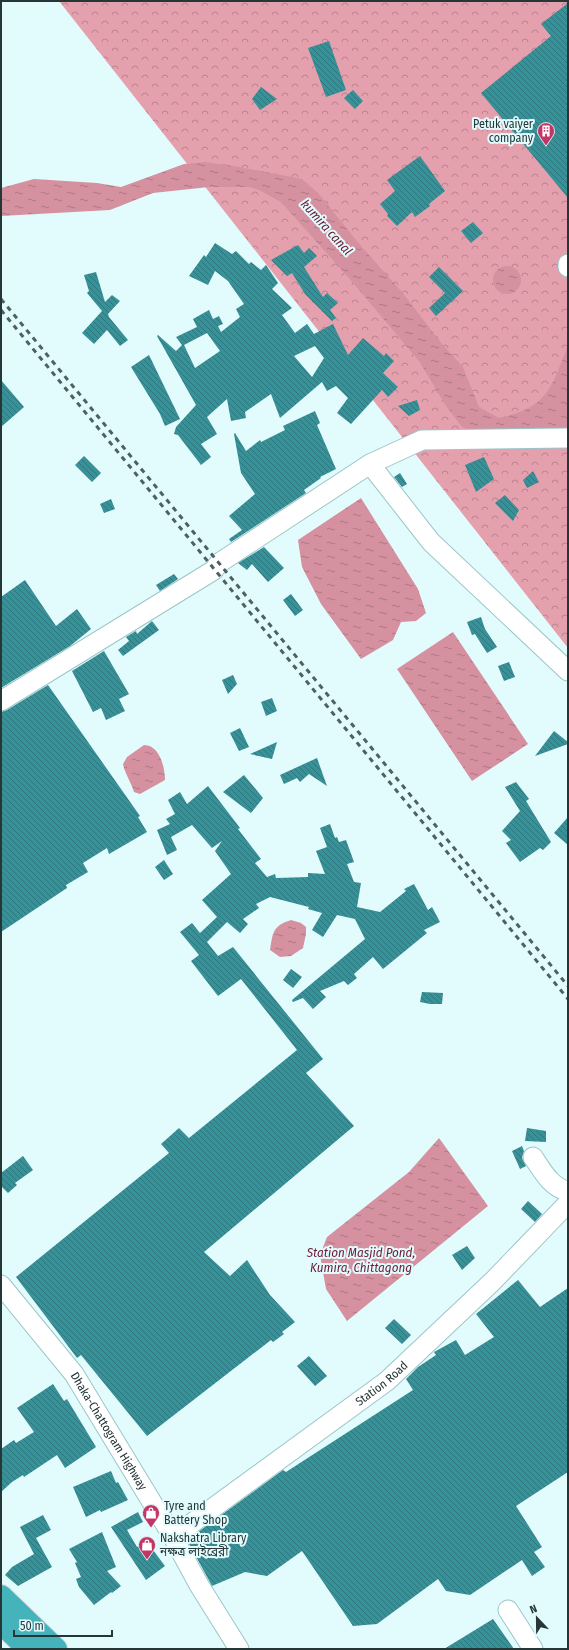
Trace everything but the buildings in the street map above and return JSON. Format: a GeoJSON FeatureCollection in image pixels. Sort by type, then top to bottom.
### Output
{"type":"FeatureCollection","features":[{"type":"Feature","properties":{"kind":"highway"},"geometry":{"type":"LineString","coordinates":[[1,1596],[56,1649]]}},
{"type":"Feature","properties":{"kind":"highway"},"geometry":{"type":"LineString","coordinates":[[1,1623],[28,1649]]}},
{"type":"Feature","properties":{"kind":"street"},"geometry":{"type":"LineString","coordinates":[[1,701],[214,570],[219,563],[370,464],[422,440],[568,438]]}},
{"type":"Feature","properties":{"kind":"street"},"geometry":{"type":"LineString","coordinates":[[370,464],[430,542],[568,672]]}},
{"type":"Feature","properties":{"kind":"street"},"geometry":{"type":"LineString","coordinates":[[533,1157],[552,1184],[568,1191]]}},
{"type":"Feature","properties":{"kind":"street","name":"Station Road"},"geometry":{"type":"LineString","coordinates":[[173,1537],[387,1381],[493,1281],[568,1203]]}},
{"type":"Feature","properties":{"kind":"street","name":"Dhaka-Chattogram Highway"},"geometry":{"type":"LineString","coordinates":[[1,1285],[74,1374],[173,1537],[199,1585],[239,1649]]}},
{"type":"Feature","properties":{"kind":"street"},"geometry":{"type":"LineString","coordinates":[[508,1610],[532,1649]]}},
{"type":"Feature","properties":{"kind":"green space"},"geometry":{"type":"Polygon","coordinates":[[[59,1],[568,1],[568,648],[59,1]]]}},
{"type":"Feature","properties":{"kind":"water","name":"kumira canal"},"geometry":{"type":"Polygon","coordinates":[[[205,162],[302,179],[318,193],[361,246],[402,292],[442,344],[463,367],[479,407],[499,418],[515,414],[528,408],[538,402],[546,394],[552,385],[568,345],[568,430],[481,435],[462,427],[446,406],[419,361],[348,277],[281,202],[259,190],[249,187],[209,187],[153,193],[110,210],[1,216],[1,188],[34,179],[97,183],[121,187],[184,164],[205,162]]]}},
{"type":"Feature","properties":{"kind":"water"},"geometry":{"type":"Polygon","coordinates":[[[507,266],[517,270],[521,280],[517,290],[507,294],[497,290],[493,280],[497,270],[507,266]]]}},
{"type":"Feature","properties":{"kind":"water"},"geometry":{"type":"Polygon","coordinates":[[[361,498],[418,589],[426,613],[416,621],[401,622],[393,640],[361,659],[321,604],[302,567],[298,540],[361,498]]]}},
{"type":"Feature","properties":{"kind":"water"},"geometry":{"type":"Polygon","coordinates":[[[453,632],[528,744],[472,781],[397,669],[453,632]]]}},
{"type":"Feature","properties":{"kind":"water"},"geometry":{"type":"Polygon","coordinates":[[[144,745],[149,746],[158,753],[163,764],[165,780],[140,794],[134,792],[123,764],[127,757],[144,745]]]}},
{"type":"Feature","properties":{"kind":"water"},"geometry":{"type":"Polygon","coordinates":[[[291,920],[301,923],[306,927],[303,948],[291,956],[280,957],[270,950],[274,931],[280,925],[291,920]]]}},
{"type":"Feature","properties":{"kind":"water","name":"Station Masjid Pond, Kumira, Chittagong"},"geometry":{"type":"Polygon","coordinates":[[[439,1138],[488,1206],[347,1321],[326,1289],[320,1255],[327,1237],[409,1172],[439,1138]]]}},
{"type":"Feature","properties":{"kind":"railway"},"geometry":{"type":"LineString","coordinates":[[1,299],[568,986]]}},
{"type":"Feature","properties":{"kind":"railway"},"geometry":{"type":"LineString","coordinates":[[1,310],[568,999]]}},
{"type":"Feature","properties":{"kind":"place","name":"Petuk vaiyer company"},"geometry":{"type":"Point","coordinates":[546,146]}},
{"type":"Feature","properties":{"kind":"place","name":"Tyre and Battery Shop"},"geometry":{"type":"Point","coordinates":[151,1528]}},
{"type":"Feature","properties":{"kind":"place","name":"Nakshatra Library নক্ষত্র লাইব্রেরী"},"geometry":{"type":"Point","coordinates":[147,1560]}}]}
